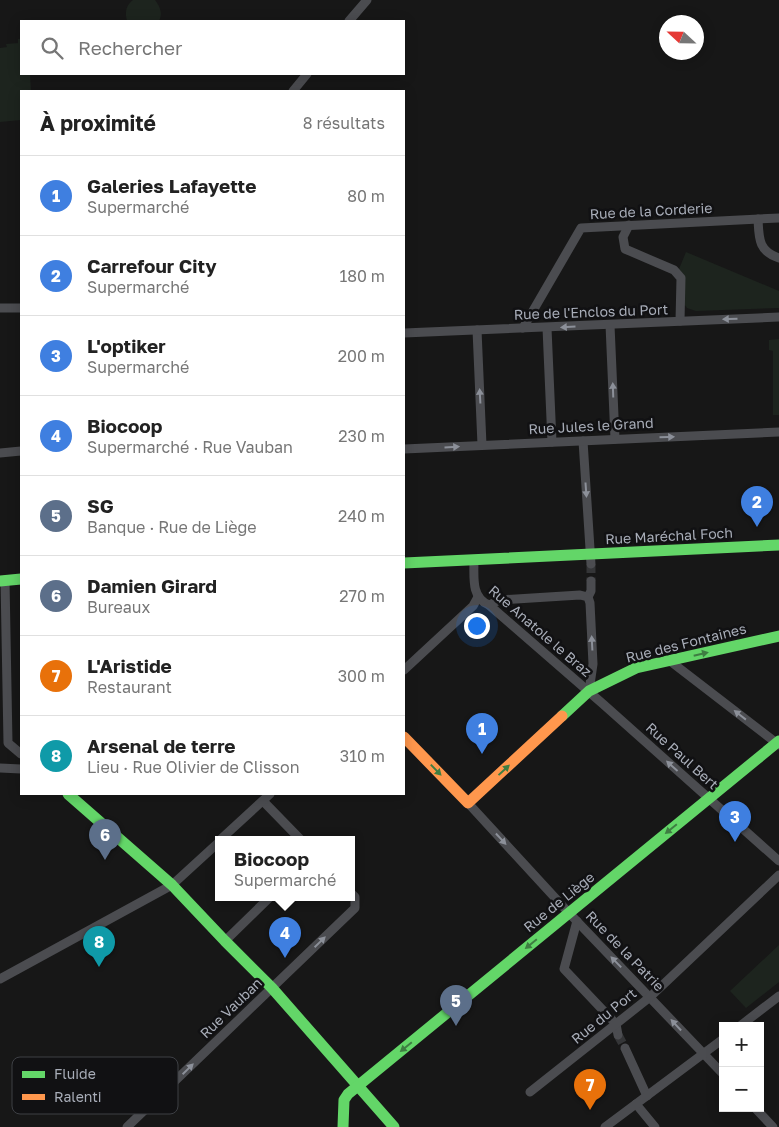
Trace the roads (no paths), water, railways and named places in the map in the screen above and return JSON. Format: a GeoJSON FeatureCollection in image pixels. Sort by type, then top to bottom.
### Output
{"type":"FeatureCollection","features":[{"type":"Feature","properties":{"kind":"street"},"geometry":{"type":"LineString","coordinates":[[350,20],[367,0]]}},
{"type":"Feature","properties":{"kind":"street"},"geometry":{"type":"LineString","coordinates":[[294,90],[306,75]]}},
{"type":"Feature","properties":{"kind":"street","name":"Rue de la Corderie"},"geometry":{"type":"LineString","coordinates":[[523,328],[581,228],[779,218]]}},
{"type":"Feature","properties":{"kind":"street"},"geometry":{"type":"LineString","coordinates":[[758,219],[759,240],[762,246],[772,255],[779,258]]}},
{"type":"Feature","properties":{"kind":"street"},"geometry":{"type":"LineString","coordinates":[[629,226],[623,237],[625,249],[674,270],[681,278],[680,322]]}},
{"type":"Feature","properties":{"kind":"street"},"geometry":{"type":"LineString","coordinates":[[0,308],[20,308]]}},
{"type":"Feature","properties":{"kind":"street","name":"Rue de l'Enclos du Port"},"geometry":{"type":"LineString","coordinates":[[405,333],[779,317]]}},
{"type":"Feature","properties":{"kind":"street"},"geometry":{"type":"LineString","coordinates":[[610,325],[615,439]]}},
{"type":"Feature","properties":{"kind":"street"},"geometry":{"type":"LineString","coordinates":[[547,328],[552,442]]}},
{"type":"Feature","properties":{"kind":"street"},"geometry":{"type":"LineString","coordinates":[[477,330],[482,445]]}},
{"type":"Feature","properties":{"kind":"street","name":"Rue Jules le Grand"},"geometry":{"type":"LineString","coordinates":[[405,449],[779,432]]}},
{"type":"Feature","properties":{"kind":"street"},"geometry":{"type":"LineString","coordinates":[[583,441],[590,559]]}},
{"type":"Feature","properties":{"kind":"street"},"geometry":{"type":"LineString","coordinates":[[0,452],[20,452]]}},
{"type":"Feature","properties":{"kind":"street","name":"Rue Maréchal Foch"},"geometry":{"type":"LineString","coordinates":[[405,563],[590,559],[779,545]]}},
{"type":"Feature","properties":{"kind":"street","name":"Rue Anatole le Braz"},"geometry":{"type":"LineString","coordinates":[[474,560],[474,588],[478,597],[589,691]]}},
{"type":"Feature","properties":{"kind":"street"},"geometry":{"type":"LineString","coordinates":[[20,579],[3,580],[8,744],[20,753]]}},
{"type":"Feature","properties":{"kind":"street"},"geometry":{"type":"LineString","coordinates":[[589,691],[593,664],[590,603],[588,597],[591,591],[591,581]]}},
{"type":"Feature","properties":{"kind":"street"},"geometry":{"type":"LineString","coordinates":[[405,669],[473,606],[478,597]]}},
{"type":"Feature","properties":{"kind":"street"},"geometry":{"type":"LineString","coordinates":[[489,605],[500,600],[588,597]]}},
{"type":"Feature","properties":{"kind":"street","name":"Rue des Fontaines"},"geometry":{"type":"LineString","coordinates":[[468,803],[589,691],[636,668],[779,636]]}},
{"type":"Feature","properties":{"kind":"street"},"geometry":{"type":"LineString","coordinates":[[670,661],[778,743]]}},
{"type":"Feature","properties":{"kind":"street","name":"Rue Paul Bert"},"geometry":{"type":"LineString","coordinates":[[589,691],[779,861]]}},
{"type":"Feature","properties":{"kind":"street"},"geometry":{"type":"LineString","coordinates":[[405,738],[468,803]]}},
{"type":"Feature","properties":{"kind":"street","name":"Rue de Liège"},"geometry":{"type":"LineString","coordinates":[[343,1127],[344,1100],[348,1094],[573,917],[708,798],[778,743]]}},
{"type":"Feature","properties":{"kind":"street"},"geometry":{"type":"LineString","coordinates":[[0,768],[20,769]]}},
{"type":"Feature","properties":{"kind":"street"},"geometry":{"type":"LineString","coordinates":[[69,795],[172,885],[272,988],[394,1127]]}},
{"type":"Feature","properties":{"kind":"street"},"geometry":{"type":"LineString","coordinates":[[224,836],[269,795]]}},
{"type":"Feature","properties":{"kind":"street"},"geometry":{"type":"LineString","coordinates":[[263,801],[297,836]]}},
{"type":"Feature","properties":{"kind":"street","name":"Rue de la Patrie"},"geometry":{"type":"LineString","coordinates":[[468,803],[573,917],[719,1070]]}},
{"type":"Feature","properties":{"kind":"street"},"geometry":{"type":"LineString","coordinates":[[0,979],[172,885],[215,845]]}},
{"type":"Feature","properties":{"kind":"street","name":"Rue du Port"},"geometry":{"type":"LineString","coordinates":[[530,1092],[650,997],[779,874]]}},
{"type":"Feature","properties":{"kind":"street"},"geometry":{"type":"LineString","coordinates":[[225,941],[266,901]]}},
{"type":"Feature","properties":{"kind":"street","name":"Rue Vauban"},"geometry":{"type":"LineString","coordinates":[[178,1078],[355,908],[355,901]]}},
{"type":"Feature","properties":{"kind":"street"},"geometry":{"type":"LineString","coordinates":[[573,917],[564,969],[616,1024],[618,1035]]}},
{"type":"Feature","properties":{"kind":"street"},"geometry":{"type":"LineString","coordinates":[[745,1022],[779,996]]}},
{"type":"Feature","properties":{"kind":"street"},"geometry":{"type":"LineString","coordinates":[[605,1127],[719,1042]]}},
{"type":"Feature","properties":{"kind":"street"},"geometry":{"type":"LineString","coordinates":[[625,1048],[647,1096]]}},
{"type":"Feature","properties":{"kind":"street"},"geometry":{"type":"LineString","coordinates":[[636,1104],[655,1127]]}},
{"type":"Feature","properties":{"kind":"street"},"geometry":{"type":"LineString","coordinates":[[759,1112],[773,1127]]}},
{"type":"Feature","properties":{"kind":"street","name":"Rue Vauban"},"geometry":{"type":"LineString","coordinates":[[127,1127],[141,1114]]}},
{"type":"Feature","properties":{"kind":"tunnel"},"geometry":{"type":"LineString","coordinates":[[591,564],[591,581]]}},
{"type":"Feature","properties":{"kind":"tunnel"},"geometry":{"type":"LineString","coordinates":[[618,1035],[625,1048]]}},
{"type":"Feature","properties":{"kind":"place","name":"Carrefour City"},"geometry":{"type":"Point","coordinates":[757,527]}},
{"type":"Feature","properties":{"kind":"place","name":"Galeries Lafayette"},"geometry":{"type":"Point","coordinates":[482,754]}},
{"type":"Feature","properties":{"kind":"place","name":"L'optiker"},"geometry":{"type":"Point","coordinates":[735,842]}},
{"type":"Feature","properties":{"kind":"place","name":"Damien Girard"},"geometry":{"type":"Point","coordinates":[105,860]}},
{"type":"Feature","properties":{"kind":"place","name":"Biocoop"},"geometry":{"type":"Point","coordinates":[285,958]}},
{"type":"Feature","properties":{"kind":"place","name":"Arsenal de terre"},"geometry":{"type":"Point","coordinates":[99,967]}},
{"type":"Feature","properties":{"kind":"place","name":"SG"},"geometry":{"type":"Point","coordinates":[456,1026]}},
{"type":"Feature","properties":{"kind":"place","name":"L'Aristide"},"geometry":{"type":"Point","coordinates":[590,1110]}}]}
